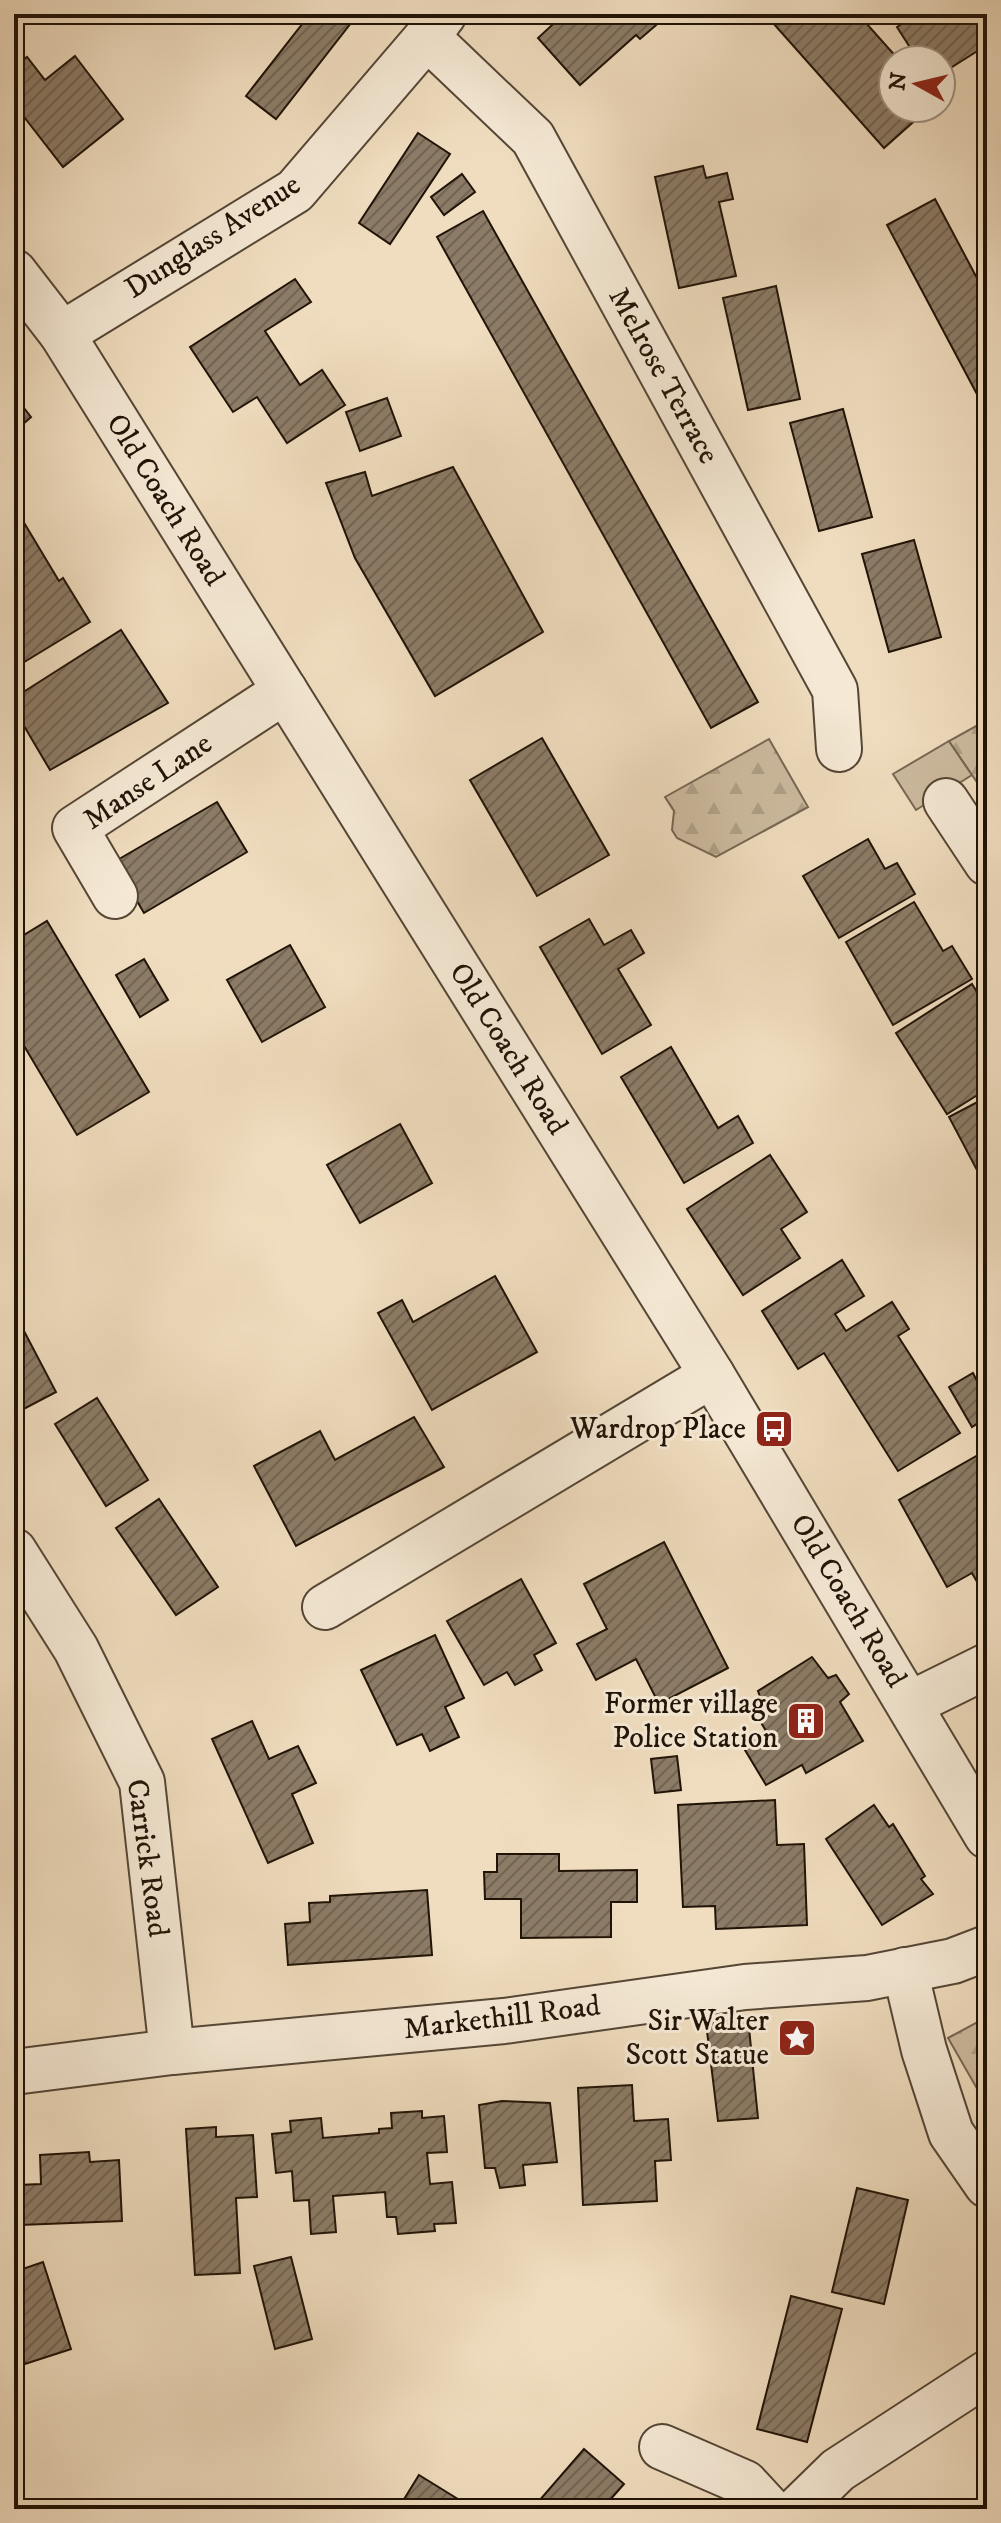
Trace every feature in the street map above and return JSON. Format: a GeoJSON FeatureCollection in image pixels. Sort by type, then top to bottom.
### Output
{"type":"FeatureCollection","features":[{"type":"Feature","properties":{"kind":"street","name":"Dunglass Avenue"},"geometry":{"type":"LineString","coordinates":[[62,334],[295,191],[436,26]]}},
{"type":"Feature","properties":{"kind":"street","name":"Melrose Terrace"},"geometry":{"type":"LineString","coordinates":[[436,26],[533,138],[835,690],[839,749]]}},
{"type":"Feature","properties":{"kind":"street","name":"Old Coach Road"},"geometry":{"type":"LineString","coordinates":[[14,272],[62,334],[712,1375],[987,1836]]}},
{"type":"Feature","properties":{"kind":"street","name":"Manse Lane"},"geometry":{"type":"LineString","coordinates":[[115,896],[75,828],[285,691]]}},
{"type":"Feature","properties":{"kind":"street"},"geometry":{"type":"LineString","coordinates":[[946,801],[987,863]]}},
{"type":"Feature","properties":{"kind":"street"},"geometry":{"type":"LineString","coordinates":[[325,1607],[712,1375]]}},
{"type":"Feature","properties":{"kind":"street","name":"Carrick Road"},"geometry":{"type":"LineString","coordinates":[[14,1551],[76,1649],[142,1782],[172,2052]]}},
{"type":"Feature","properties":{"kind":"street"},"geometry":{"type":"LineString","coordinates":[[910,1704],[987,1666]]}},
{"type":"Feature","properties":{"kind":"street","name":"Markethill Road"},"geometry":{"type":"LineString","coordinates":[[14,2072],[172,2052],[504,2021],[745,1987],[867,1978],[953,1961],[987,1948]]}},
{"type":"Feature","properties":{"kind":"street"},"geometry":{"type":"LineString","coordinates":[[905,1970],[924,2050],[951,2133],[987,2185]]}},
{"type":"Feature","properties":{"kind":"street"},"geometry":{"type":"LineString","coordinates":[[798,2509],[838,2470],[987,2373]]}},
{"type":"Feature","properties":{"kind":"street"},"geometry":{"type":"LineString","coordinates":[[662,2447],[745,2483],[769,2509]]}},
{"type":"Feature","properties":{"kind":"green space"},"geometry":{"type":"Polygon","coordinates":[[[987,720],[987,797],[949,741],[987,720]]]}},
{"type":"Feature","properties":{"kind":"green space"},"geometry":{"type":"Polygon","coordinates":[[[769,739],[808,807],[716,857],[677,838],[672,830],[674,811],[665,797],[769,739]]]}},
{"type":"Feature","properties":{"kind":"green space"},"geometry":{"type":"Polygon","coordinates":[[[949,741],[972,775],[916,810],[893,774],[949,741]]]}},
{"type":"Feature","properties":{"kind":"green space"},"geometry":{"type":"Polygon","coordinates":[[[987,2017],[987,2106],[948,2038],[987,2017]]]}},
{"type":"Feature","properties":{"kind":"building"},"geometry":{"type":"Polygon","coordinates":[[[310,14],[358,14],[276,119],[246,96],[310,14]]]}},
{"type":"Feature","properties":{"kind":"building"},"geometry":{"type":"Polygon","coordinates":[[[564,14],[669,14],[640,39],[636,35],[580,85],[538,38],[564,14]]]}},
{"type":"Feature","properties":{"kind":"building"},"geometry":{"type":"Polygon","coordinates":[[[765,14],[858,14],[885,44],[877,44],[877,124],[911,124],[884,148],[765,14]]]}},
{"type":"Feature","properties":{"kind":"building"},"geometry":{"type":"Polygon","coordinates":[[[918,14],[987,14],[987,45],[957,64],[957,44],[908,44],[897,27],[918,14]]]}},
{"type":"Feature","properties":{"kind":"building"},"geometry":{"type":"Polygon","coordinates":[[[75,56],[123,119],[63,167],[14,104],[14,67],[27,57],[45,80],[75,56]]]}},
{"type":"Feature","properties":{"kind":"building"},"geometry":{"type":"Polygon","coordinates":[[[418,133],[450,154],[390,244],[359,223],[418,133]]]}},
{"type":"Feature","properties":{"kind":"building"},"geometry":{"type":"Polygon","coordinates":[[[703,166],[706,178],[727,173],[733,199],[719,202],[736,276],[679,288],[655,177],[703,166]]]}},
{"type":"Feature","properties":{"kind":"building"},"geometry":{"type":"Polygon","coordinates":[[[462,174],[475,192],[444,215],[431,197],[462,174]]]}},
{"type":"Feature","properties":{"kind":"building"},"geometry":{"type":"Polygon","coordinates":[[[935,199],[987,297],[987,413],[887,225],[935,199]]]}},
{"type":"Feature","properties":{"kind":"building"},"geometry":{"type":"Polygon","coordinates":[[[483,211],[758,702],[711,728],[437,237],[483,211]]]}},
{"type":"Feature","properties":{"kind":"building"},"geometry":{"type":"Polygon","coordinates":[[[295,279],[311,302],[265,331],[300,385],[322,370],[345,405],[287,443],[257,397],[233,412],[190,347],[295,279]]]}},
{"type":"Feature","properties":{"kind":"building"},"geometry":{"type":"Polygon","coordinates":[[[776,286],[800,399],[748,410],[723,298],[776,286]]]}},
{"type":"Feature","properties":{"kind":"building"},"geometry":{"type":"Polygon","coordinates":[[[14,395],[31,417],[14,432],[14,395]]]}},
{"type":"Feature","properties":{"kind":"building"},"geometry":{"type":"Polygon","coordinates":[[[387,398],[401,436],[360,451],[346,412],[387,398]]]}},
{"type":"Feature","properties":{"kind":"building"},"geometry":{"type":"Polygon","coordinates":[[[843,409],[872,517],[819,531],[790,423],[843,409]]]}},
{"type":"Feature","properties":{"kind":"building"},"geometry":{"type":"Polygon","coordinates":[[[453,467],[543,632],[435,696],[355,558],[326,483],[365,472],[372,496],[453,467]]]}},
{"type":"Feature","properties":{"kind":"building"},"geometry":{"type":"Polygon","coordinates":[[[14,506],[59,581],[63,578],[90,622],[16,667],[14,506]]]}},
{"type":"Feature","properties":{"kind":"building"},"geometry":{"type":"Polygon","coordinates":[[[914,540],[941,637],[889,652],[862,554],[914,540]]]}},
{"type":"Feature","properties":{"kind":"building"},"geometry":{"type":"Polygon","coordinates":[[[121,630],[168,703],[50,770],[14,709],[14,698],[121,630]]]}},
{"type":"Feature","properties":{"kind":"building"},"geometry":{"type":"Polygon","coordinates":[[[542,738],[609,855],[537,896],[470,780],[542,738]]]}},
{"type":"Feature","properties":{"kind":"building"},"geometry":{"type":"Polygon","coordinates":[[[217,802],[247,852],[144,913],[114,862],[217,802]]]}},
{"type":"Feature","properties":{"kind":"building"},"geometry":{"type":"Polygon","coordinates":[[[868,839],[885,869],[897,863],[915,894],[839,938],[803,876],[868,839]]]}},
{"type":"Feature","properties":{"kind":"building"},"geometry":{"type":"Polygon","coordinates":[[[914,902],[943,951],[952,946],[972,979],[893,1025],[846,942],[914,902]]]}},
{"type":"Feature","properties":{"kind":"building"},"geometry":{"type":"Polygon","coordinates":[[[589,919],[604,945],[631,930],[644,953],[618,969],[651,1025],[602,1054],[540,947],[589,919]]]}},
{"type":"Feature","properties":{"kind":"building"},"geometry":{"type":"Polygon","coordinates":[[[47,921],[149,1092],[77,1135],[14,1029],[14,941],[47,921]]]}},
{"type":"Feature","properties":{"kind":"building"},"geometry":{"type":"Polygon","coordinates":[[[290,945],[325,1007],[262,1042],[227,980],[290,945]]]}},
{"type":"Feature","properties":{"kind":"building"},"geometry":{"type":"Polygon","coordinates":[[[144,959],[168,1000],[140,1017],[116,975],[144,959]]]}},
{"type":"Feature","properties":{"kind":"building"},"geometry":{"type":"Polygon","coordinates":[[[972,984],[987,1008],[987,1021],[984,1023],[987,1028],[987,1089],[947,1114],[896,1033],[972,984]]]}},
{"type":"Feature","properties":{"kind":"building"},"geometry":{"type":"Polygon","coordinates":[[[671,1047],[718,1128],[738,1116],[753,1143],[684,1183],[621,1077],[671,1047]]]}},
{"type":"Feature","properties":{"kind":"building"},"geometry":{"type":"Polygon","coordinates":[[[987,1097],[987,1189],[949,1117],[987,1097]]]}},
{"type":"Feature","properties":{"kind":"building"},"geometry":{"type":"Polygon","coordinates":[[[400,1124],[432,1183],[360,1223],[327,1165],[400,1124]]]}},
{"type":"Feature","properties":{"kind":"building"},"geometry":{"type":"Polygon","coordinates":[[[770,1155],[807,1212],[781,1229],[800,1258],[743,1295],[687,1209],[770,1155]]]}},
{"type":"Feature","properties":{"kind":"building"},"geometry":{"type":"Polygon","coordinates":[[[842,1260],[864,1296],[835,1314],[846,1331],[892,1302],[909,1329],[898,1336],[960,1433],[898,1471],[824,1353],[798,1369],[762,1311],[842,1260]]]}},
{"type":"Feature","properties":{"kind":"building"},"geometry":{"type":"Polygon","coordinates":[[[495,1276],[537,1352],[432,1410],[378,1313],[402,1300],[413,1322],[495,1276]]]}},
{"type":"Feature","properties":{"kind":"building"},"geometry":{"type":"Polygon","coordinates":[[[14,1312],[56,1392],[14,1414],[14,1312]]]}},
{"type":"Feature","properties":{"kind":"building"},"geometry":{"type":"Polygon","coordinates":[[[973,1373],[980,1387],[987,1384],[987,1427],[983,1420],[972,1427],[949,1387],[973,1373]]]}},
{"type":"Feature","properties":{"kind":"building"},"geometry":{"type":"Polygon","coordinates":[[[97,1398],[148,1480],[106,1506],[55,1424],[97,1398]]]}},
{"type":"Feature","properties":{"kind":"building"},"geometry":{"type":"Polygon","coordinates":[[[414,1417],[444,1467],[296,1546],[254,1466],[320,1431],[335,1460],[414,1417]]]}},
{"type":"Feature","properties":{"kind":"building"},"geometry":{"type":"Polygon","coordinates":[[[987,1450],[987,1593],[984,1594],[972,1573],[947,1587],[899,1500],[987,1450]]]}},
{"type":"Feature","properties":{"kind":"building"},"geometry":{"type":"Polygon","coordinates":[[[159,1499],[218,1587],[176,1615],[116,1528],[159,1499]]]}},
{"type":"Feature","properties":{"kind":"building"},"geometry":{"type":"Polygon","coordinates":[[[664,1542],[728,1668],[659,1704],[636,1659],[596,1680],[577,1644],[607,1629],[584,1584],[664,1542]]]}},
{"type":"Feature","properties":{"kind":"building"},"geometry":{"type":"Polygon","coordinates":[[[521,1579],[556,1643],[534,1655],[542,1670],[515,1685],[507,1672],[484,1685],[447,1621],[521,1579]]]}},
{"type":"Feature","properties":{"kind":"building"},"geometry":{"type":"Polygon","coordinates":[[[435,1635],[464,1698],[445,1707],[459,1737],[430,1751],[422,1734],[397,1745],[361,1670],[435,1635]]]}},
{"type":"Feature","properties":{"kind":"building","name":"Former village Police Station"},"geometry":{"type":"Polygon","coordinates":[[[812,1657],[828,1678],[836,1675],[849,1694],[840,1702],[863,1741],[806,1773],[802,1765],[766,1785],[742,1745],[766,1731],[754,1711],[763,1705],[758,1691],[812,1657]]]}},
{"type":"Feature","properties":{"kind":"building"},"geometry":{"type":"Polygon","coordinates":[[[252,1721],[269,1759],[298,1746],[316,1783],[292,1794],[313,1843],[268,1863],[212,1739],[252,1721]]]}},
{"type":"Feature","properties":{"kind":"building"},"geometry":{"type":"Polygon","coordinates":[[[677,1756],[681,1790],[655,1793],[651,1759],[677,1756]]]}},
{"type":"Feature","properties":{"kind":"building"},"geometry":{"type":"Polygon","coordinates":[[[775,1800],[777,1845],[804,1844],[807,1925],[716,1929],[715,1906],[683,1907],[678,1805],[775,1800]]]}},
{"type":"Feature","properties":{"kind":"building"},"geometry":{"type":"Polygon","coordinates":[[[874,1805],[889,1827],[893,1824],[925,1876],[921,1879],[933,1894],[882,1925],[826,1839],[874,1805]]]}},
{"type":"Feature","properties":{"kind":"building"},"geometry":{"type":"Polygon","coordinates":[[[497,1854],[559,1854],[559,1871],[637,1870],[637,1902],[611,1902],[611,1937],[521,1938],[521,1899],[485,1899],[484,1872],[497,1872],[497,1854]]]}},
{"type":"Feature","properties":{"kind":"building"},"geometry":{"type":"Polygon","coordinates":[[[427,1890],[432,1955],[288,1965],[285,1924],[310,1922],[309,1903],[330,1902],[330,1896],[427,1890]]]}},
{"type":"Feature","properties":{"kind":"building"},"geometry":{"type":"Polygon","coordinates":[[[748,2018],[758,2118],[718,2121],[706,2023],[748,2018]]]}},
{"type":"Feature","properties":{"kind":"building"},"geometry":{"type":"Polygon","coordinates":[[[632,2085],[634,2121],[668,2119],[671,2160],[655,2161],[657,2201],[583,2205],[578,2088],[632,2085]]]}},
{"type":"Feature","properties":{"kind":"building"},"geometry":{"type":"Polygon","coordinates":[[[502,2101],[550,2103],[557,2162],[523,2165],[525,2185],[500,2188],[495,2168],[485,2168],[479,2105],[502,2101]]]}},
{"type":"Feature","properties":{"kind":"building"},"geometry":{"type":"Polygon","coordinates":[[[422,2111],[422,2118],[444,2116],[447,2152],[427,2153],[430,2184],[452,2182],[456,2223],[434,2224],[435,2231],[398,2234],[396,2217],[387,2217],[385,2192],[333,2196],[336,2232],[311,2234],[309,2200],[294,2201],[292,2171],[276,2173],[272,2134],[291,2132],[290,2121],[321,2118],[323,2138],[379,2133],[379,2129],[392,2128],[391,2113],[422,2111]]]}},
{"type":"Feature","properties":{"kind":"building"},"geometry":{"type":"Polygon","coordinates":[[[216,2127],[216,2137],[253,2135],[257,2197],[236,2198],[240,2273],[195,2275],[186,2129],[216,2127]]]}},
{"type":"Feature","properties":{"kind":"building"},"geometry":{"type":"Polygon","coordinates":[[[89,2152],[90,2162],[119,2160],[122,2221],[20,2225],[18,2185],[41,2184],[40,2155],[89,2152]]]}},
{"type":"Feature","properties":{"kind":"building"},"geometry":{"type":"Polygon","coordinates":[[[857,2188],[908,2200],[884,2304],[832,2292],[857,2188]]]}},
{"type":"Feature","properties":{"kind":"building"},"geometry":{"type":"Polygon","coordinates":[[[291,2257],[312,2339],[275,2349],[254,2266],[291,2257]]]}},
{"type":"Feature","properties":{"kind":"building"},"geometry":{"type":"Polygon","coordinates":[[[43,2262],[71,2349],[25,2364],[14,2327],[14,2272],[43,2262]]]}},
{"type":"Feature","properties":{"kind":"building"},"geometry":{"type":"Polygon","coordinates":[[[791,2296],[842,2309],[807,2442],[757,2429],[791,2296]]]}},
{"type":"Feature","properties":{"kind":"building"},"geometry":{"type":"Polygon","coordinates":[[[584,2449],[624,2484],[602,2509],[532,2509],[584,2449]]]}},
{"type":"Feature","properties":{"kind":"building"},"geometry":{"type":"Polygon","coordinates":[[[419,2475],[466,2504],[463,2509],[398,2509],[419,2475]]]}},
{"type":"Feature","properties":{"kind":"place","name":"Wardrop Place"},"geometry":{"type":"Point","coordinates":[774,1429]}},
{"type":"Feature","properties":{"kind":"place","name":"Former village Police Station"},"geometry":{"type":"Point","coordinates":[806,1721]}},
{"type":"Feature","properties":{"kind":"place","name":"Sir Walter Scott Statue"},"geometry":{"type":"Point","coordinates":[797,2038]}}]}
